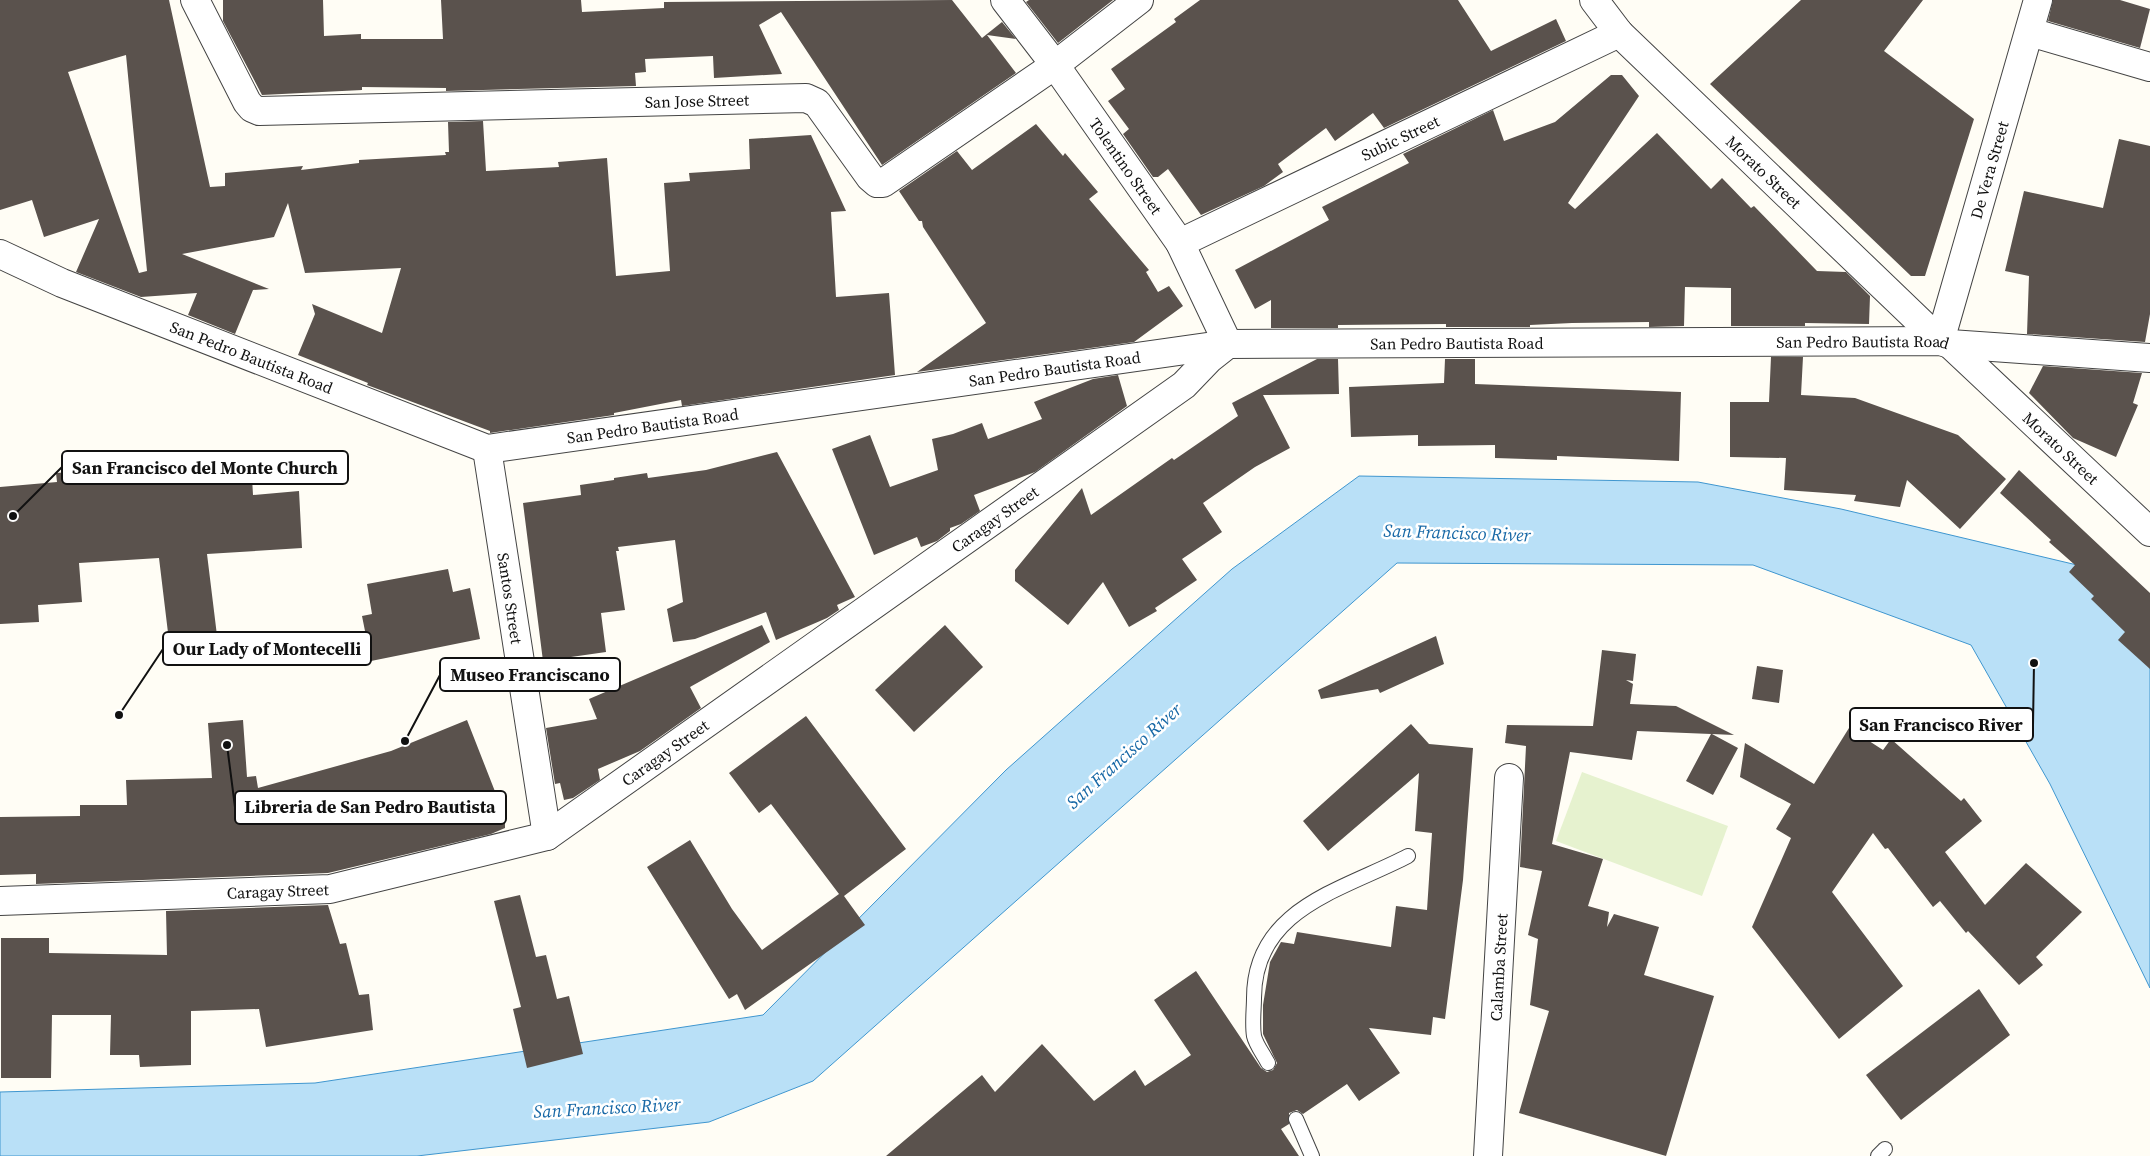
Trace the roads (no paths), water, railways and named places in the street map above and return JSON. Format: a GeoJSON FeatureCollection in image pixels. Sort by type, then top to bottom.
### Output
{"type":"FeatureCollection","features":[{"type":"Feature","properties":{"kind":"street","name":"San Jose Street"},"geometry":{"type":"LineString","coordinates":[[195,0],[248,102],[252,108],[259,111],[806,98],[817,103],[877,183],[883,183],[1055,65]]}},
{"type":"Feature","properties":{"kind":"street","name":"Tolentino Street"},"geometry":{"type":"LineString","coordinates":[[1006,0],[1055,65],[1180,243],[1228,344]]}},
{"type":"Feature","properties":{"kind":"street"},"geometry":{"type":"LineString","coordinates":[[1055,65],[1139,0]]}},
{"type":"Feature","properties":{"kind":"street","name":"Morato Street"},"geometry":{"type":"LineString","coordinates":[[1594,0],[1619,33],[1945,342],[2150,532]]}},
{"type":"Feature","properties":{"kind":"street","name":"De Vera Street"},"geometry":{"type":"LineString","coordinates":[[1945,342],[2038,0]]}},
{"type":"Feature","properties":{"kind":"street"},"geometry":{"type":"LineString","coordinates":[[2030,32],[2150,67]]}},
{"type":"Feature","properties":{"kind":"street","name":"Subic Street"},"geometry":{"type":"LineString","coordinates":[[1180,243],[1619,33]]}},
{"type":"Feature","properties":{"kind":"street","name":"San Pedro Bautista Road"},"geometry":{"type":"LineString","coordinates":[[0,254],[62,283],[487,449],[1228,344],[1945,342],[2150,358]]}},
{"type":"Feature","properties":{"kind":"street","name":"Caragay Street"},"geometry":{"type":"LineString","coordinates":[[0,901],[330,889],[547,836],[1184,385],[1209,359],[1228,344]]}},
{"type":"Feature","properties":{"kind":"street","name":"Santos Street"},"geometry":{"type":"LineString","coordinates":[[487,449],[547,836]]}},
{"type":"Feature","properties":{"kind":"street","name":"Calamba Street"},"geometry":{"type":"LineString","coordinates":[[1488,1156],[1509,778]]}},
{"type":"Feature","properties":{"kind":"lane"},"geometry":{"type":"LineString","coordinates":[[1268,1063],[1254,1036],[1254,981],[1263,950],[1277,929],[1326,894],[1408,856]]}},
{"type":"Feature","properties":{"kind":"lane"},"geometry":{"type":"LineString","coordinates":[[1296,1119],[1312,1156]]}},
{"type":"Feature","properties":{"kind":"water"},"geometry":{"type":"Polygon","coordinates":[[[1359,476],[1698,482],[1841,509],[2077,565],[2150,659],[2150,988],[2050,784],[1971,645],[1753,565],[1397,563],[813,1081],[709,1122],[417,1156],[0,1156],[0,1092],[315,1083],[763,1015],[1006,770],[1232,569],[1359,476]]]}},
{"type":"Feature","properties":{"kind":"place","name":"San Francisco del Monte Church"},"geometry":{"type":"Point","coordinates":[13,516]}},
{"type":"Feature","properties":{"kind":"place","name":"San Francisco River"},"geometry":{"type":"Point","coordinates":[2034,663]}},
{"type":"Feature","properties":{"kind":"place","name":"Our Lady of Montecelli"},"geometry":{"type":"Point","coordinates":[119,715]}},
{"type":"Feature","properties":{"kind":"place","name":"Museo Franciscano"},"geometry":{"type":"Point","coordinates":[405,741]}},
{"type":"Feature","properties":{"kind":"place","name":"Libreria de San Pedro Bautista"},"geometry":{"type":"Point","coordinates":[227,745]}}]}
